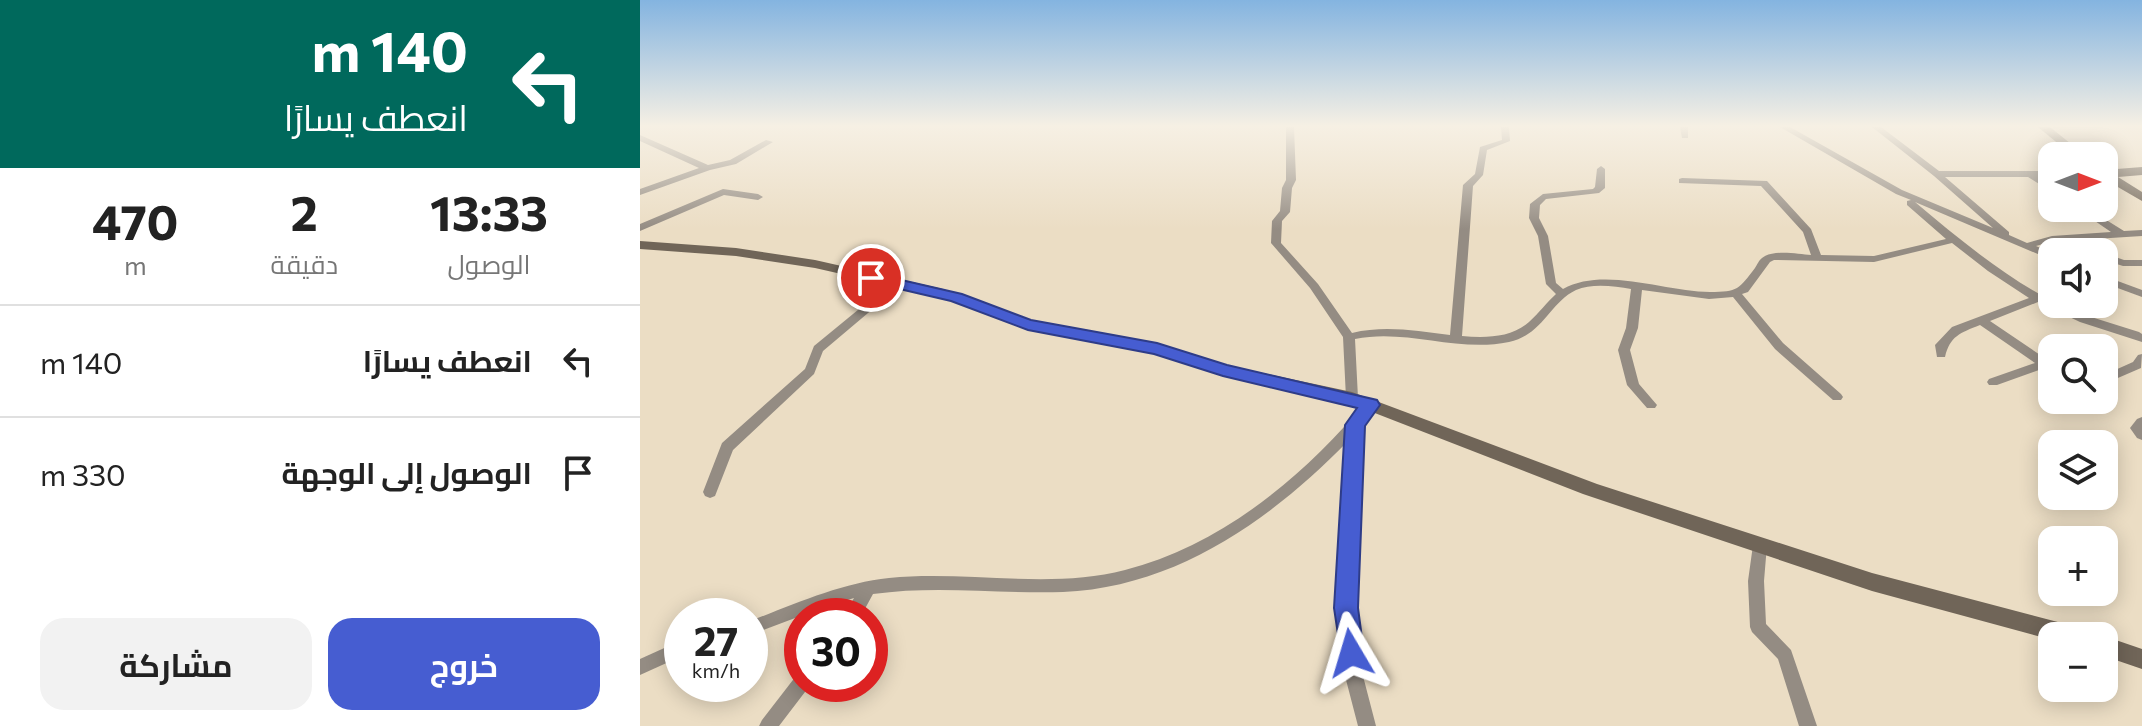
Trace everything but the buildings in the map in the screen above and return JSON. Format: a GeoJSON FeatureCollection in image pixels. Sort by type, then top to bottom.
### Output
{"type":"FeatureCollection","features":[{"type":"Feature","properties":{"kind":"street"},"geometry":{"type":"LineString","coordinates":[[691,161],[707,168]]}},
{"type":"Feature","properties":{"kind":"street"},"geometry":{"type":"LineString","coordinates":[[640,192],[735,161]]}},
{"type":"Feature","properties":{"kind":"street"},"geometry":{"type":"LineString","coordinates":[[1291,161],[1291,180],[1287,188],[1285,212],[1277,221],[1276,243],[1314,286],[1349,337],[1352,398]]}},
{"type":"Feature","properties":{"kind":"street"},"geometry":{"type":"LineString","coordinates":[[1456,338],[1468,185],[1479,175],[1481,161]]}},
{"type":"Feature","properties":{"kind":"street"},"geometry":{"type":"LineString","coordinates":[[1844,161],[1899,192],[2038,251]]}},
{"type":"Feature","properties":{"kind":"street"},"geometry":{"type":"LineString","coordinates":[[1920,161],[2010,239]]}},
{"type":"Feature","properties":{"kind":"street"},"geometry":{"type":"LineString","coordinates":[[1562,293],[1551,284],[1543,236],[1534,218],[1535,204],[1543,197],[1596,191],[1600,188],[1601,169]]}},
{"type":"Feature","properties":{"kind":"street"},"geometry":{"type":"LineString","coordinates":[[2118,174],[2142,171]]}},
{"type":"Feature","properties":{"kind":"street"},"geometry":{"type":"LineString","coordinates":[[2028,173],[2038,180]]}},
{"type":"Feature","properties":{"kind":"street"},"geometry":{"type":"LineString","coordinates":[[1937,174],[2038,173]]}},
{"type":"Feature","properties":{"kind":"street"},"geometry":{"type":"LineString","coordinates":[[1682,181],[1764,183],[1808,231],[1817,257]]}},
{"type":"Feature","properties":{"kind":"street"},"geometry":{"type":"LineString","coordinates":[[2118,183],[2142,197]]}},
{"type":"Feature","properties":{"kind":"street"},"geometry":{"type":"LineString","coordinates":[[640,228],[723,192],[758,197]]}},
{"type":"Feature","properties":{"kind":"street"},"geometry":{"type":"LineString","coordinates":[[1899,192],[1978,260],[2038,297]]}},
{"type":"Feature","properties":{"kind":"street"},"geometry":{"type":"LineString","coordinates":[[2103,222],[2121,234]]}},
{"type":"Feature","properties":{"kind":"street"},"geometry":{"type":"LineString","coordinates":[[2068,238],[2141,234]]}},
{"type":"Feature","properties":{"kind":"street"},"geometry":{"type":"LineString","coordinates":[[1349,337],[1380,331],[1456,338],[1505,338],[1531,329],[1562,293],[1586,284],[1712,295],[1736,293],[1752,283],[1766,260],[1773,257],[1874,259],[1927,249],[1954,240]]}},
{"type":"Feature","properties":{"kind":"street"},"geometry":{"type":"LineString","coordinates":[[2026,246],[2038,244]]}},
{"type":"Feature","properties":{"kind":"street"},"geometry":{"type":"LineString","coordinates":[[640,245],[790,260],[956,298],[1028,324],[1157,348],[1223,370],[1352,398],[1590,489],[1872,582],[2038,627]]}},
{"type":"Feature","properties":{"kind":"street"},"geometry":{"type":"LineString","coordinates":[[2118,261],[2142,263]]}},
{"type":"Feature","properties":{"kind":"street"},"geometry":{"type":"LineString","coordinates":[[710,492],[727,447],[810,371],[818,349],[896,284]]}},
{"type":"Feature","properties":{"kind":"street"},"geometry":{"type":"LineString","coordinates":[[2118,285],[2142,294]]}},
{"type":"Feature","properties":{"kind":"street"},"geometry":{"type":"LineString","coordinates":[[1637,287],[1632,328],[1624,350],[1633,385],[1651,405]]}},
{"type":"Feature","properties":{"kind":"street"},"geometry":{"type":"LineString","coordinates":[[1736,293],[1779,346],[1837,397]]}},
{"type":"Feature","properties":{"kind":"street"},"geometry":{"type":"LineString","coordinates":[[1941,354],[1941,345],[1956,330],[2038,298]]}},
{"type":"Feature","properties":{"kind":"street"},"geometry":{"type":"LineString","coordinates":[[2081,318],[2142,338]]}},
{"type":"Feature","properties":{"kind":"street"},"geometry":{"type":"LineString","coordinates":[[1983,322],[2038,358]]}},
{"type":"Feature","properties":{"kind":"street"},"geometry":{"type":"LineString","coordinates":[[2118,374],[2137,365],[2142,358]]}},
{"type":"Feature","properties":{"kind":"street"},"geometry":{"type":"LineString","coordinates":[[1993,382],[2038,367]]}},
{"type":"Feature","properties":{"kind":"street"},"geometry":{"type":"LineString","coordinates":[[768,621],[827,598],[868,588],[928,584],[1010,587],[1086,584],[1153,568],[1193,552],[1260,512],[1355,425],[1370,405]]}},
{"type":"Feature","properties":{"kind":"street"},"geometry":{"type":"LineString","coordinates":[[2142,422],[2137,428],[2142,435]]}},
{"type":"Feature","properties":{"kind":"street"},"geometry":{"type":"LineString","coordinates":[[1355,425],[1346,608],[1354,676],[1367,726]]}},
{"type":"Feature","properties":{"kind":"street"},"geometry":{"type":"LineString","coordinates":[[1760,545],[1756,581],[1758,627],[1785,655],[1808,726]]}},
{"type":"Feature","properties":{"kind":"street"},"geometry":{"type":"LineString","coordinates":[[862,598],[868,588]]}},
{"type":"Feature","properties":{"kind":"street"},"geometry":{"type":"LineString","coordinates":[[2118,651],[2142,659]]}},
{"type":"Feature","properties":{"kind":"street"},"geometry":{"type":"LineString","coordinates":[[640,667],[664,656]]}},
{"type":"Feature","properties":{"kind":"street"},"geometry":{"type":"LineString","coordinates":[[768,726],[787,702]]}},
{"type":"Feature","properties":{"kind":"route"},"geometry":{"type":"LineString","coordinates":[[871,278],[938,292],[1028,324],[1157,348],[1223,370],[1352,398],[1370,405],[1355,425],[1346,608],[1351,653]]}}]}
